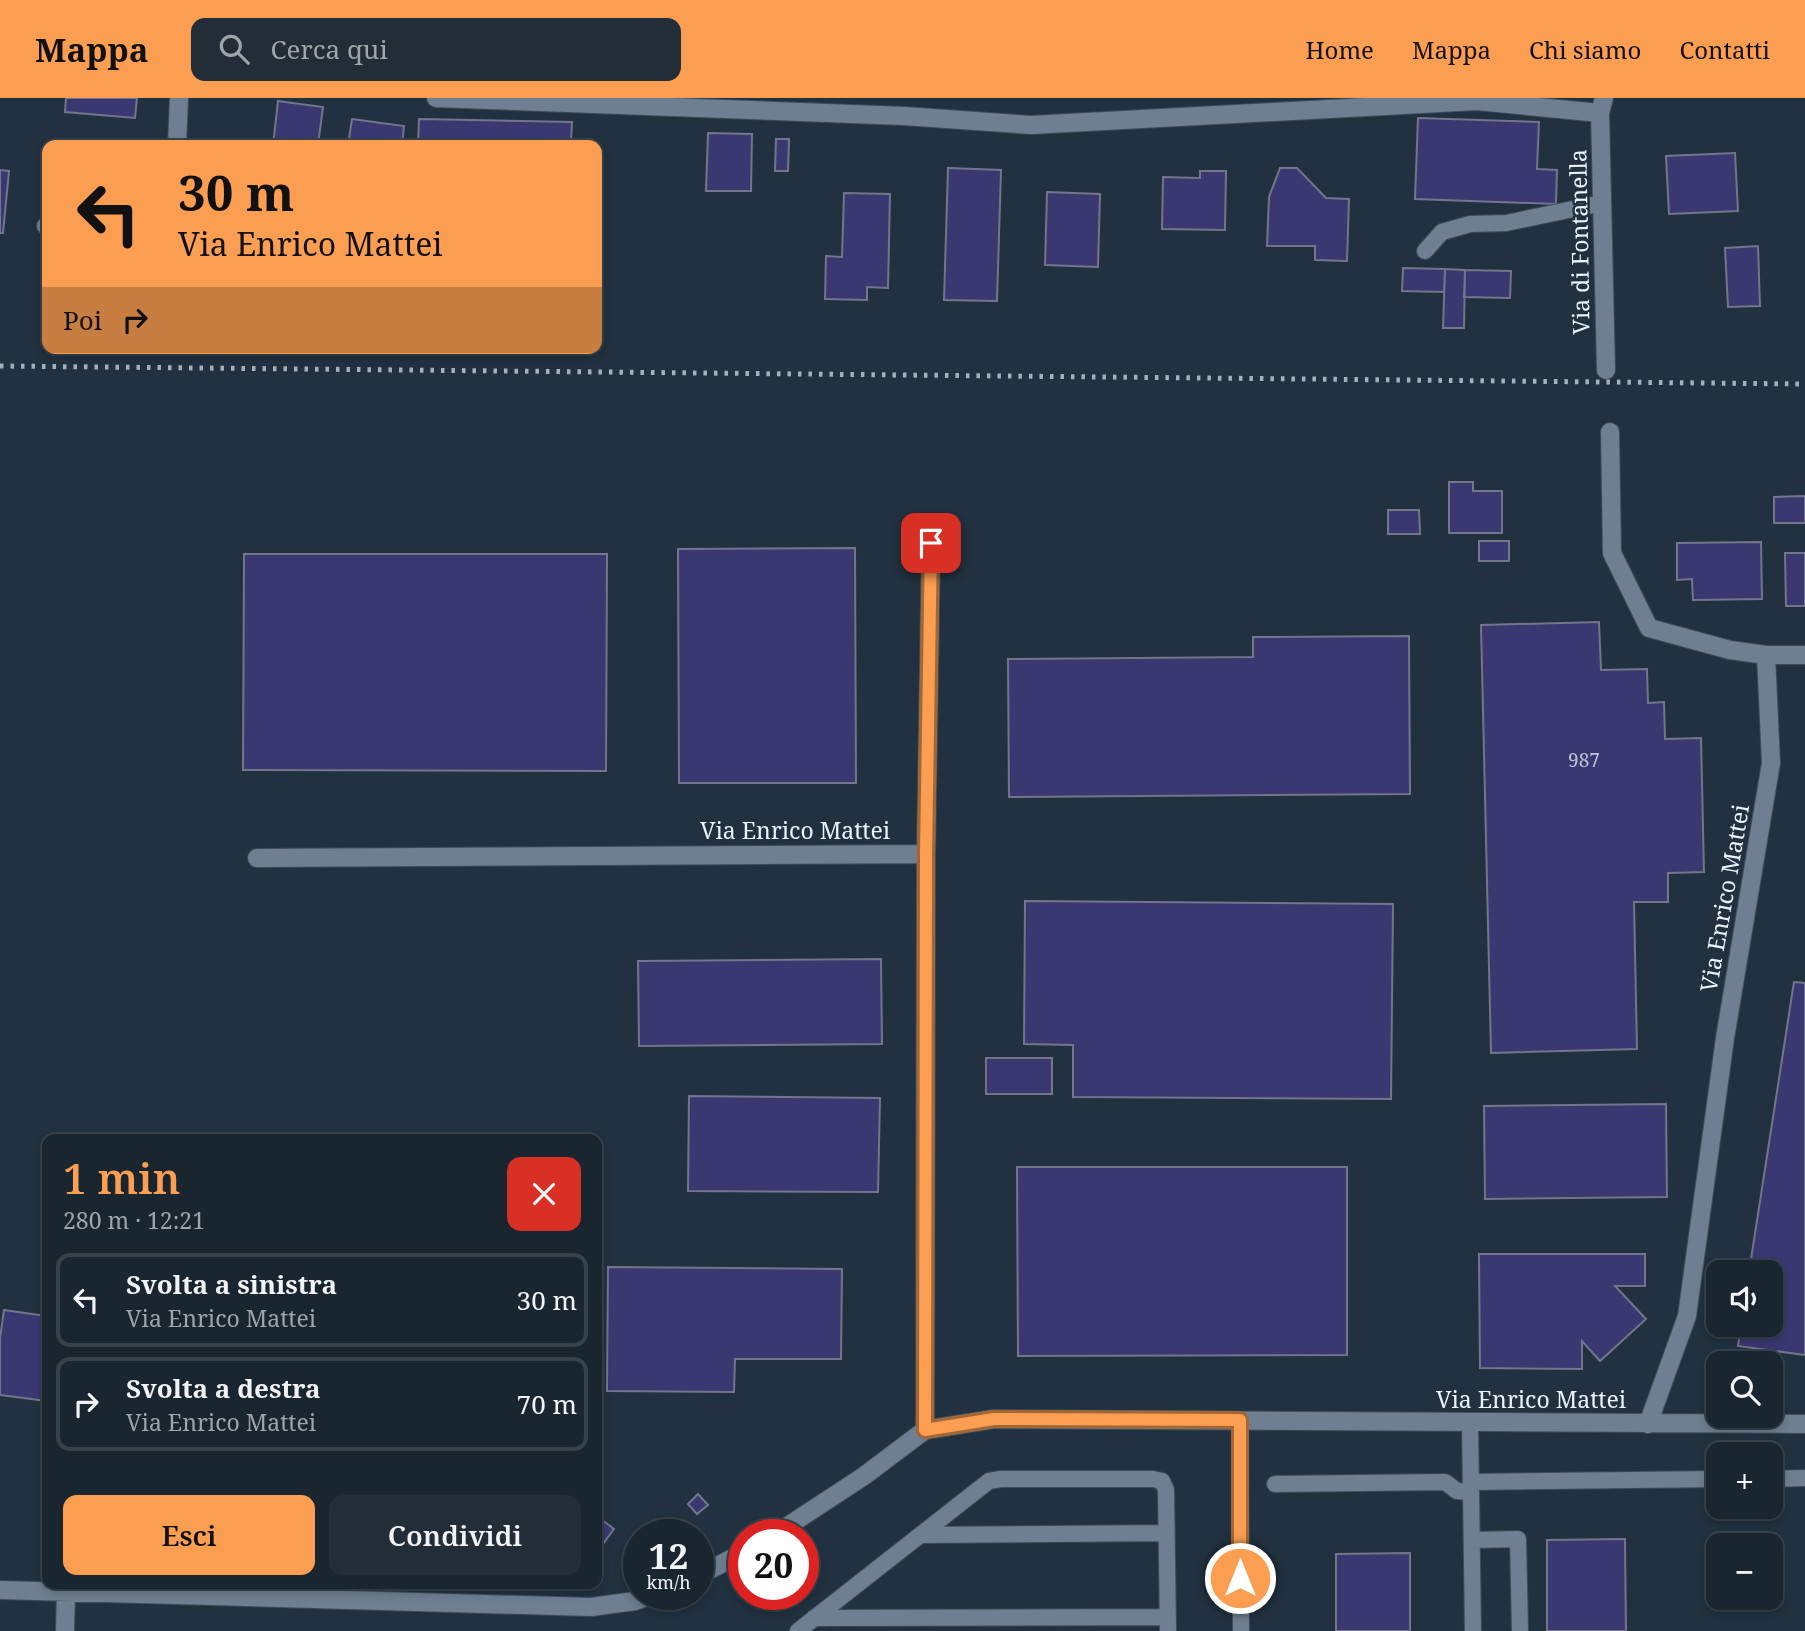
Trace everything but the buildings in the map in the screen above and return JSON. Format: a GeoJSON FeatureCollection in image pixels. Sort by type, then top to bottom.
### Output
{"type":"FeatureCollection","features":[{"type":"Feature","properties":{"kind":"street"},"geometry":{"type":"LineString","coordinates":[[177,140],[179,98]]}},
{"type":"Feature","properties":{"kind":"street","name":"Via di Fontanella"},"geometry":{"type":"LineString","coordinates":[[436,98],[906,107],[1031,125],[1478,101],[1551,110],[1602,105],[1606,370]]}},
{"type":"Feature","properties":{"kind":"street"},"geometry":{"type":"LineString","coordinates":[[1610,432],[1612,553],[1649,628],[1730,650],[1766,655],[1805,655]]}},
{"type":"Feature","properties":{"kind":"street"},"geometry":{"type":"LineString","coordinates":[[925,1430],[926,854],[931,543]]}},
{"type":"Feature","properties":{"kind":"street","name":"Via Enrico Mattei"},"geometry":{"type":"LineString","coordinates":[[799,1519],[864,1476],[925,1430],[994,1419],[1648,1424],[1687,1316],[1725,1038],[1771,763],[1766,655]]}},
{"type":"Feature","properties":{"kind":"street","name":"Via Enrico Mattei"},"geometry":{"type":"LineString","coordinates":[[257,858],[926,854]]}},
{"type":"Feature","properties":{"kind":"street"},"geometry":{"type":"LineString","coordinates":[[1648,1424],[1805,1424]]}},
{"type":"Feature","properties":{"kind":"street"},"geometry":{"type":"LineString","coordinates":[[0,1590],[591,1607],[623,1603]]}},
{"type":"Feature","properties":{"kind":"street"},"geometry":{"type":"LineString","coordinates":[[65,1631],[66,1591]]}},
{"type":"Feature","properties":{"kind":"lane"},"geometry":{"type":"LineString","coordinates":[[1425,251],[1442,232],[1470,224],[1506,223],[1602,203]]}},
{"type":"Feature","properties":{"kind":"lane"},"geometry":{"type":"LineString","coordinates":[[1240,1420],[1241,1631]]}},
{"type":"Feature","properties":{"kind":"lane"},"geometry":{"type":"LineString","coordinates":[[1470,1423],[1473,1631]]}},
{"type":"Feature","properties":{"kind":"lane"},"geometry":{"type":"LineString","coordinates":[[1783,1479],[1805,1478]]}},
{"type":"Feature","properties":{"kind":"lane"},"geometry":{"type":"LineString","coordinates":[[798,1631],[989,1481],[1153,1479],[1162,1481],[1166,1490],[1168,1624],[814,1619]]}},
{"type":"Feature","properties":{"kind":"lane"},"geometry":{"type":"LineString","coordinates":[[1275,1483],[1445,1482],[1457,1491],[1471,1487],[1706,1479]]}},
{"type":"Feature","properties":{"kind":"lane"},"geometry":{"type":"LineString","coordinates":[[920,1535],[1166,1533]]}},
{"type":"Feature","properties":{"kind":"lane"},"geometry":{"type":"LineString","coordinates":[[1472,1540],[1518,1539],[1520,1631]]}},
{"type":"Feature","properties":{"kind":"railway"},"geometry":{"type":"LineString","coordinates":[[0,366],[1805,384]]}},
{"type":"Feature","properties":{"kind":"route"},"geometry":{"type":"LineString","coordinates":[[931,543],[926,854],[925,1430],[994,1419],[1240,1420],[1240,1578]]}}]}
